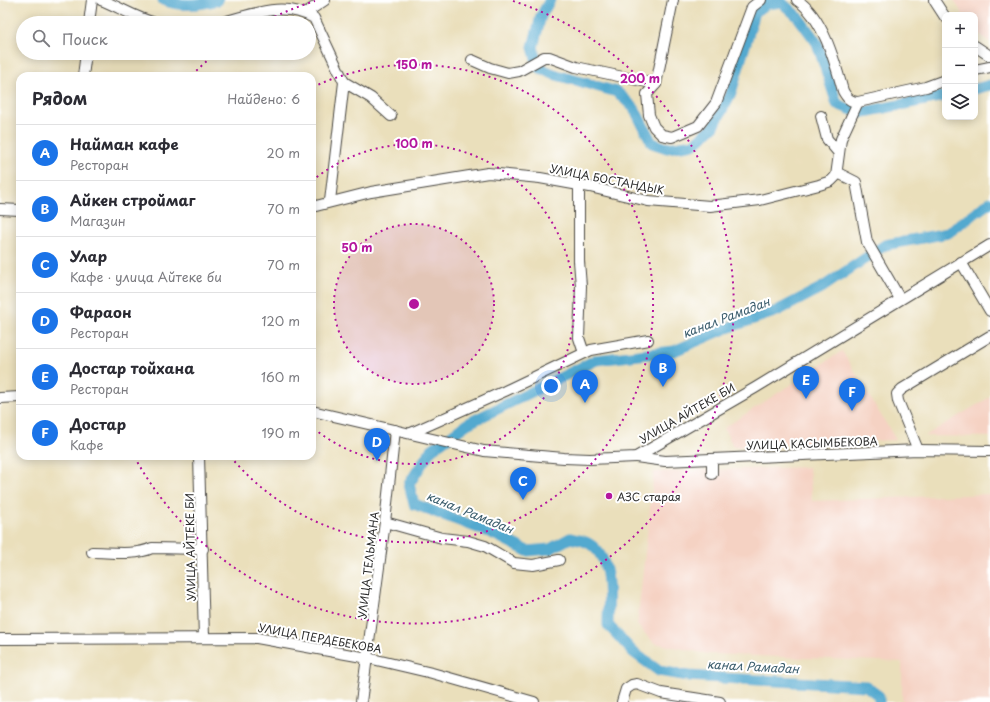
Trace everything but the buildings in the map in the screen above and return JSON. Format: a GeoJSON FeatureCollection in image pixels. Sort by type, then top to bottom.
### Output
{"type":"FeatureCollection","features":[{"type":"Feature","properties":{"kind":"street"},"geometry":{"type":"LineString","coordinates":[[90,16],[92,0]]}},
{"type":"Feature","properties":{"kind":"street"},"geometry":{"type":"LineString","coordinates":[[101,0],[117,6],[136,16]]}},
{"type":"Feature","properties":{"kind":"street"},"geometry":{"type":"LineString","coordinates":[[307,12],[325,0]]}},
{"type":"Feature","properties":{"kind":"street"},"geometry":{"type":"LineString","coordinates":[[673,0],[656,84],[647,94],[649,115],[654,127],[662,135],[672,137],[698,126],[716,103],[752,7],[761,0]]}},
{"type":"Feature","properties":{"kind":"street"},"geometry":{"type":"LineString","coordinates":[[797,0],[803,4],[824,34],[846,98],[852,102],[857,104],[926,87],[942,81]]}},
{"type":"Feature","properties":{"kind":"street"},"geometry":{"type":"LineString","coordinates":[[934,0],[942,12]]}},
{"type":"Feature","properties":{"kind":"street"},"geometry":{"type":"LineString","coordinates":[[238,16],[270,4],[282,3],[307,12],[312,16]]}},
{"type":"Feature","properties":{"kind":"street"},"geometry":{"type":"LineString","coordinates":[[316,22],[344,82],[330,201]]}},
{"type":"Feature","properties":{"kind":"street"},"geometry":{"type":"LineString","coordinates":[[978,48],[990,56]]}},
{"type":"Feature","properties":{"kind":"street"},"geometry":{"type":"LineString","coordinates":[[472,60],[490,68],[508,73],[519,71],[544,57],[548,57],[576,67],[656,84]]}},
{"type":"Feature","properties":{"kind":"street"},"geometry":{"type":"LineString","coordinates":[[84,72],[85,60]]}},
{"type":"Feature","properties":{"kind":"street"},"geometry":{"type":"LineString","coordinates":[[978,69],[990,66]]}},
{"type":"Feature","properties":{"kind":"street"},"geometry":{"type":"LineString","coordinates":[[344,82],[371,98],[391,116]]}},
{"type":"Feature","properties":{"kind":"street"},"geometry":{"type":"LineString","coordinates":[[857,104],[841,139],[838,152],[838,173],[856,182],[867,242],[900,299]]}},
{"type":"Feature","properties":{"kind":"street"},"geometry":{"type":"LineString","coordinates":[[821,116],[827,139],[838,152]]}},
{"type":"Feature","properties":{"kind":"street","name":"УЛИЦА БОСТАНДЫК"},"geometry":{"type":"LineString","coordinates":[[316,206],[330,201],[372,192],[488,173],[540,178],[579,185],[648,201],[710,206],[760,200],[819,185],[831,181],[838,173]]}},
{"type":"Feature","properties":{"kind":"street"},"geometry":{"type":"LineString","coordinates":[[579,185],[579,261],[582,286],[579,338],[584,353]]}},
{"type":"Feature","properties":{"kind":"street"},"geometry":{"type":"LineString","coordinates":[[0,209],[16,210]]}},
{"type":"Feature","properties":{"kind":"street","name":"УЛИЦА АЙТЕКЕ БИ"},"geometry":{"type":"LineString","coordinates":[[316,412],[411,433],[459,446],[508,454],[564,458],[636,457],[755,388],[990,245]]}},
{"type":"Feature","properties":{"kind":"street"},"geometry":{"type":"LineString","coordinates":[[961,262],[990,311]]}},
{"type":"Feature","properties":{"kind":"street"},"geometry":{"type":"LineString","coordinates":[[918,450],[898,401],[897,394],[902,389],[990,336]]}},
{"type":"Feature","properties":{"kind":"street"},"geometry":{"type":"LineString","coordinates":[[411,433],[591,350],[648,340]]}},
{"type":"Feature","properties":{"kind":"street"},"geometry":{"type":"LineString","coordinates":[[0,398],[16,397]]}},
{"type":"Feature","properties":{"kind":"street","name":"УЛИЦА ТЕЛЬМАНА"},"geometry":{"type":"LineString","coordinates":[[361,702],[386,522],[395,430]]}},
{"type":"Feature","properties":{"kind":"street","name":"УЛИЦА КАСЫМБЕКОВА"},"geometry":{"type":"LineString","coordinates":[[636,457],[665,461],[918,450],[990,450]]}},
{"type":"Feature","properties":{"kind":"street"},"geometry":{"type":"LineString","coordinates":[[712,459],[712,474]]}},
{"type":"Feature","properties":{"kind":"street","name":"УЛИЦА АЙТЕКЕ БИ"},"geometry":{"type":"LineString","coordinates":[[199,460],[203,549],[204,638]]}},
{"type":"Feature","properties":{"kind":"street"},"geometry":{"type":"LineString","coordinates":[[386,522],[442,538],[468,541],[479,544],[514,563],[533,565],[559,560]]}},
{"type":"Feature","properties":{"kind":"street"},"geometry":{"type":"LineString","coordinates":[[92,552],[137,552],[146,551],[152,548],[203,549]]}},
{"type":"Feature","properties":{"kind":"street","name":"УЛИЦА ПЕРДЕБЕКОВА"},"geometry":{"type":"LineString","coordinates":[[0,639],[257,638],[368,658],[432,673],[534,702]]}},
{"type":"Feature","properties":{"kind":"street"},"geometry":{"type":"LineString","coordinates":[[622,702],[626,689],[637,684],[661,693],[720,702]]}},
{"type":"Feature","properties":{"kind":"shaded area"},"geometry":{"type":"Polygon","coordinates":[[[954,0],[990,0],[990,42],[978,33],[978,12],[961,12],[954,0]]]}},
{"type":"Feature","properties":{"kind":"shaded area"},"geometry":{"type":"Polygon","coordinates":[[[842,351],[896,440],[733,447],[724,428],[842,351]]]}},
{"type":"Feature","properties":{"kind":"shaded area"},"geometry":{"type":"Polygon","coordinates":[[[990,397],[990,437],[925,436],[990,397]]]}},
{"type":"Feature","properties":{"kind":"shaded area"},"geometry":{"type":"Polygon","coordinates":[[[809,467],[812,501],[990,494],[990,702],[902,702],[902,662],[708,654],[654,643],[637,625],[654,472],[809,467]]]}},
{"type":"Feature","properties":{"kind":"waterway","name":"канал Рамадан"},"geometry":{"type":"LineString","coordinates":[[163,0],[177,4],[205,3],[218,0]]}},
{"type":"Feature","properties":{"kind":"waterway","name":"канал Рамадан"},"geometry":{"type":"LineString","coordinates":[[550,0],[541,16],[533,47],[538,67],[553,74],[617,92],[634,108],[652,143],[667,148],[694,144],[714,126],[731,93],[755,12],[767,4],[781,2],[798,17],[817,43],[837,104],[859,113],[942,97]]}},
{"type":"Feature","properties":{"kind":"waterway","name":"канал Рамадан"},"geometry":{"type":"LineString","coordinates":[[978,88],[990,85]]}},
{"type":"Feature","properties":{"kind":"waterway","name":"канал Рамадан"},"geometry":{"type":"LineString","coordinates":[[879,702],[879,696],[866,686],[688,676],[659,671],[633,652],[608,625],[609,592],[606,569],[602,558],[588,543],[570,538],[550,549],[527,551],[492,533],[414,504],[409,484],[431,450],[467,424],[596,360],[674,351],[727,328],[777,311],[823,287],[885,245],[948,233],[990,202]]}},
{"type":"Feature","properties":{"kind":"place","name":"Айкен строймаг"},"geometry":{"type":"Point","coordinates":[663,387]}},
{"type":"Feature","properties":{"kind":"place","name":"Достар тойхана"},"geometry":{"type":"Point","coordinates":[806,399]}},
{"type":"Feature","properties":{"kind":"place","name":"Найман кафе"},"geometry":{"type":"Point","coordinates":[585,403]}},
{"type":"Feature","properties":{"kind":"place","name":"Достар"},"geometry":{"type":"Point","coordinates":[852,411]}},
{"type":"Feature","properties":{"kind":"place","name":"Фараон"},"geometry":{"type":"Point","coordinates":[377,461]}},
{"type":"Feature","properties":{"kind":"place","name":"АЗС старая"},"geometry":{"type":"Point","coordinates":[609,496]}},
{"type":"Feature","properties":{"kind":"place","name":"Улар"},"geometry":{"type":"Point","coordinates":[523,500]}}]}
